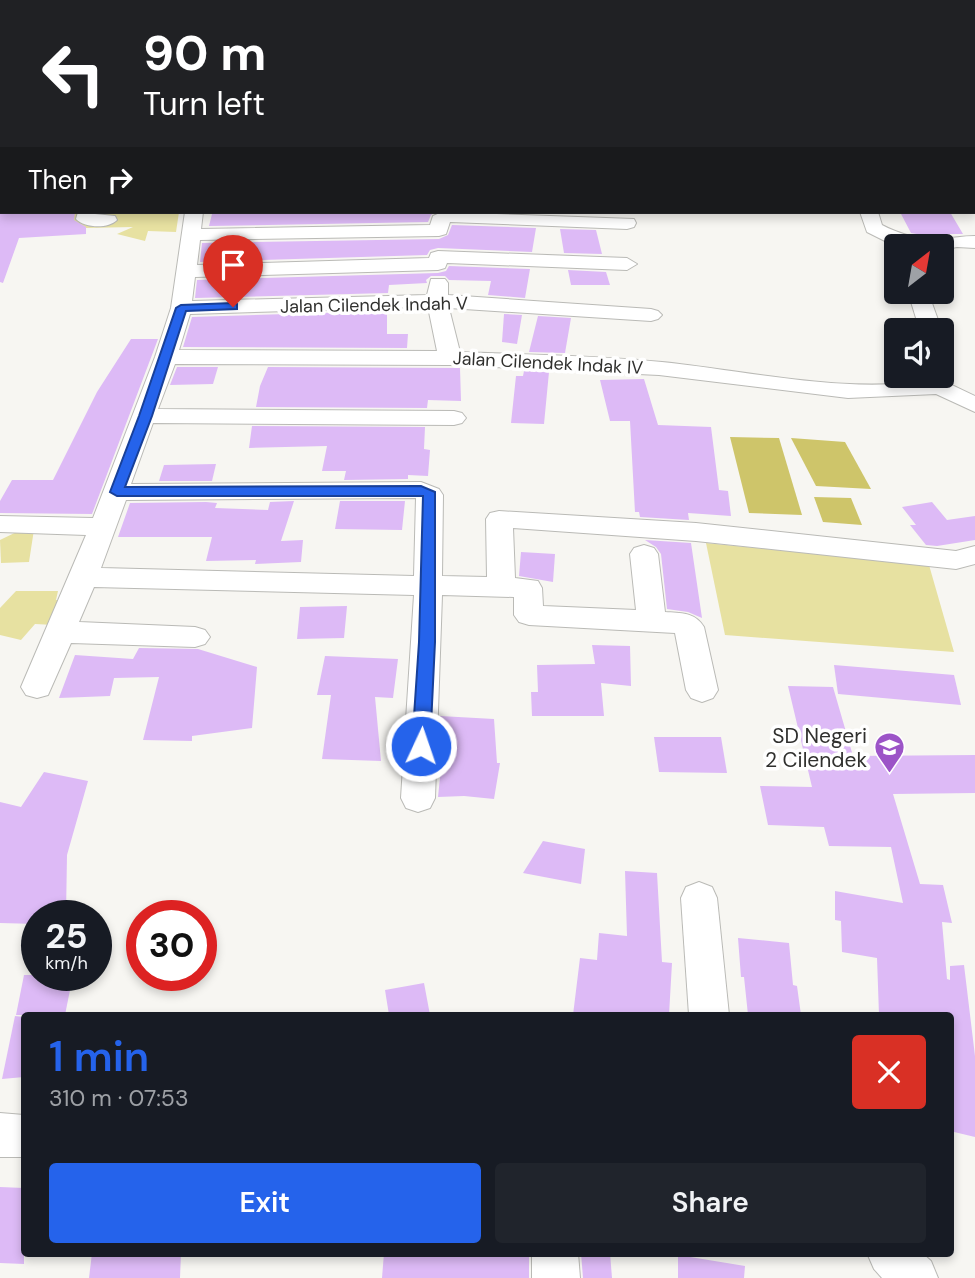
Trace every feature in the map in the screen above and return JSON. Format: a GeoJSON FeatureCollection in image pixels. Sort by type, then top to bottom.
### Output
{"type":"FeatureCollection","features":[{"type":"Feature","properties":{"kind":"street"},"geometry":{"type":"LineString","coordinates":[[86,214],[85,219],[88,220],[108,220]]}},
{"type":"Feature","properties":{"kind":"street"},"geometry":{"type":"LineString","coordinates":[[450,358],[437,301],[440,220],[447,216],[483,214],[569,215],[627,223]]}},
{"type":"Feature","properties":{"kind":"street"},"geometry":{"type":"LineString","coordinates":[[870,214],[874,228],[884,235]]}},
{"type":"Feature","properties":{"kind":"street"},"geometry":{"type":"LineString","coordinates":[[37,687],[84,577],[166,357],[181,308],[192,223],[439,230]]}},
{"type":"Feature","properties":{"kind":"street"},"geometry":{"type":"LineString","coordinates":[[954,242],[975,242]]}},
{"type":"Feature","properties":{"kind":"street"},"geometry":{"type":"LineString","coordinates":[[187,271],[438,260],[627,264]]}},
{"type":"Feature","properties":{"kind":"street","name":"Jalan Cilendek Indah V"},"geometry":{"type":"LineString","coordinates":[[181,308],[437,301],[651,315]]}},
{"type":"Feature","properties":{"kind":"street","name":"Jalan Cilendek Indak IV"},"geometry":{"type":"LineString","coordinates":[[166,357],[450,358],[659,368],[848,391],[884,388]]}},
{"type":"Feature","properties":{"kind":"street","name":"Jalan Cilendek Indak IV"},"geometry":{"type":"LineString","coordinates":[[943,388],[975,405]]}},
{"type":"Feature","properties":{"kind":"street"},"geometry":{"type":"LineString","coordinates":[[146,416],[454,418]]}},
{"type":"Feature","properties":{"kind":"street"},"geometry":{"type":"LineString","coordinates":[[117,492],[421,490],[430,495],[429,586],[418,798]]}},
{"type":"Feature","properties":{"kind":"street"},"geometry":{"type":"LineString","coordinates":[[501,589],[499,519],[696,532],[956,560],[975,555]]}},
{"type":"Feature","properties":{"kind":"street"},"geometry":{"type":"LineString","coordinates":[[0,524],[65,524],[103,528]]}},
{"type":"Feature","properties":{"kind":"street"},"geometry":{"type":"LineString","coordinates":[[645,554],[652,621]]}},
{"type":"Feature","properties":{"kind":"street"},"geometry":{"type":"LineString","coordinates":[[84,577],[528,588],[529,615],[684,623],[689,627],[702,690]]}},
{"type":"Feature","properties":{"kind":"street"},"geometry":{"type":"LineString","coordinates":[[61,632],[195,636]]}},
{"type":"Feature","properties":{"kind":"street"},"geometry":{"type":"LineString","coordinates":[[699,898],[709,1012]]}},
{"type":"Feature","properties":{"kind":"street"},"geometry":{"type":"LineString","coordinates":[[0,1135],[21,1136]]}},
{"type":"Feature","properties":{"kind":"street"},"geometry":{"type":"LineString","coordinates":[[555,1257],[556,1278]]}},
{"type":"Feature","properties":{"kind":"street"},"geometry":{"type":"LineString","coordinates":[[894,1257],[914,1278]]}},
{"type":"Feature","properties":{"kind":"shaded area"},"geometry":{"type":"Polygon","coordinates":[[[43,214],[179,214],[176,232],[148,231],[145,241],[117,234],[133,227],[37,229],[43,214]]]}},
{"type":"Feature","properties":{"kind":"shaded area"},"geometry":{"type":"Polygon","coordinates":[[[730,437],[779,438],[802,515],[749,513],[730,437]]]}},
{"type":"Feature","properties":{"kind":"shaded area"},"geometry":{"type":"Polygon","coordinates":[[[791,438],[845,442],[871,489],[816,486],[791,438]]]}},
{"type":"Feature","properties":{"kind":"shaded area"},"geometry":{"type":"Polygon","coordinates":[[[814,497],[851,498],[862,525],[823,522],[814,497]]]}},
{"type":"Feature","properties":{"kind":"shaded area"},"geometry":{"type":"Polygon","coordinates":[[[35,523],[29,562],[1,563],[0,540],[35,523]]]}},
{"type":"Feature","properties":{"kind":"shaded area"},"geometry":{"type":"Polygon","coordinates":[[[706,543],[929,565],[954,652],[725,635],[706,543]]]}},
{"type":"Feature","properties":{"kind":"shaded area"},"geometry":{"type":"Polygon","coordinates":[[[16,591],[58,591],[56,600],[84,602],[73,626],[35,624],[21,640],[0,635],[0,608],[16,591]]]}},
{"type":"Feature","properties":{"kind":"building"},"geometry":{"type":"Polygon","coordinates":[[[0,214],[75,214],[74,220],[86,227],[86,234],[19,238],[3,283],[0,282],[0,214]]]}},
{"type":"Feature","properties":{"kind":"building"},"geometry":{"type":"Polygon","coordinates":[[[212,214],[433,214],[428,222],[209,226],[212,214]]]}},
{"type":"Feature","properties":{"kind":"building"},"geometry":{"type":"Polygon","coordinates":[[[901,214],[951,214],[963,234],[936,234],[911,233],[901,214]]]}},
{"type":"Feature","properties":{"kind":"building"},"geometry":{"type":"Polygon","coordinates":[[[452,225],[536,228],[532,252],[438,248],[430,250],[427,255],[200,262],[202,243],[439,239],[448,235],[452,225]]]}},
{"type":"Feature","properties":{"kind":"building"},"geometry":{"type":"Polygon","coordinates":[[[560,229],[596,230],[602,254],[564,253],[560,229]]]}},
{"type":"Feature","properties":{"kind":"building"},"geometry":{"type":"Polygon","coordinates":[[[449,266],[530,269],[525,298],[488,295],[491,281],[449,280],[445,276],[431,276],[426,280],[427,283],[389,285],[388,293],[195,298],[197,280],[438,273],[446,271],[449,266]]]}},
{"type":"Feature","properties":{"kind":"building"},"geometry":{"type":"Polygon","coordinates":[[[568,270],[606,272],[610,285],[571,285],[568,270]]]}},
{"type":"Feature","properties":{"kind":"building"},"geometry":{"type":"Polygon","coordinates":[[[387,311],[387,334],[408,334],[407,348],[183,347],[192,317],[387,311]]]}},
{"type":"Feature","properties":{"kind":"building"},"geometry":{"type":"Polygon","coordinates":[[[504,314],[522,315],[517,344],[502,342],[504,314]]]}},
{"type":"Feature","properties":{"kind":"building"},"geometry":{"type":"Polygon","coordinates":[[[538,316],[571,318],[565,353],[529,352],[538,316]]]}},
{"type":"Feature","properties":{"kind":"building"},"geometry":{"type":"Polygon","coordinates":[[[131,339],[158,339],[92,514],[0,513],[0,501],[12,480],[53,480],[97,392],[131,339]]]}},
{"type":"Feature","properties":{"kind":"building"},"geometry":{"type":"Polygon","coordinates":[[[177,367],[218,367],[213,384],[170,385],[177,367]]]}},
{"type":"Feature","properties":{"kind":"building"},"geometry":{"type":"Polygon","coordinates":[[[268,367],[460,368],[461,401],[428,400],[427,408],[256,407],[260,386],[268,367]]]}},
{"type":"Feature","properties":{"kind":"building"},"geometry":{"type":"Polygon","coordinates":[[[524,371],[549,372],[544,424],[511,423],[516,376],[523,376],[524,371]]]}},
{"type":"Feature","properties":{"kind":"building"},"geometry":{"type":"Polygon","coordinates":[[[644,379],[658,425],[711,427],[719,490],[728,491],[731,516],[688,513],[689,520],[640,517],[639,512],[635,512],[630,421],[610,421],[600,380],[644,379]]]}},
{"type":"Feature","properties":{"kind":"building"},"geometry":{"type":"Polygon","coordinates":[[[252,426],[425,427],[424,449],[430,450],[428,476],[344,480],[346,471],[322,471],[327,446],[249,448],[252,426]]]}},
{"type":"Feature","properties":{"kind":"building"},"geometry":{"type":"Polygon","coordinates":[[[216,464],[212,481],[159,481],[164,465],[216,464]]]}},
{"type":"Feature","properties":{"kind":"building"},"geometry":{"type":"Polygon","coordinates":[[[294,501],[281,541],[303,540],[301,562],[255,564],[256,560],[206,561],[212,537],[118,537],[130,503],[206,502],[217,503],[215,508],[268,510],[270,502],[294,501]]]}},
{"type":"Feature","properties":{"kind":"building"},"geometry":{"type":"Polygon","coordinates":[[[340,501],[405,501],[402,530],[335,529],[340,501]]]}},
{"type":"Feature","properties":{"kind":"building"},"geometry":{"type":"Polygon","coordinates":[[[932,502],[947,520],[975,516],[975,540],[937,546],[926,545],[910,525],[916,525],[902,507],[932,502]]]}},
{"type":"Feature","properties":{"kind":"building"},"geometry":{"type":"Polygon","coordinates":[[[645,540],[691,543],[702,618],[688,612],[667,609],[661,554],[645,540]]]}},
{"type":"Feature","properties":{"kind":"building"},"geometry":{"type":"Polygon","coordinates":[[[521,552],[555,554],[553,582],[519,576],[521,552]]]}},
{"type":"Feature","properties":{"kind":"building"},"geometry":{"type":"Polygon","coordinates":[[[347,606],[344,638],[297,639],[300,607],[347,606]]]}},
{"type":"Feature","properties":{"kind":"building"},"geometry":{"type":"Polygon","coordinates":[[[592,645],[630,646],[631,686],[601,683],[604,716],[532,716],[531,692],[538,692],[537,665],[595,664],[592,645]]]}},
{"type":"Feature","properties":{"kind":"building"},"geometry":{"type":"Polygon","coordinates":[[[139,648],[198,649],[257,667],[252,728],[192,736],[192,741],[143,740],[159,677],[114,678],[110,696],[59,698],[75,655],[133,659],[139,648]]]}},
{"type":"Feature","properties":{"kind":"building"},"geometry":{"type":"Polygon","coordinates":[[[325,656],[398,659],[393,698],[375,697],[381,761],[322,759],[331,695],[317,695],[325,656]]]}},
{"type":"Feature","properties":{"kind":"building"},"geometry":{"type":"Polygon","coordinates":[[[834,665],[954,675],[961,705],[838,694],[834,665]]]}},
{"type":"Feature","properties":{"kind":"building"},"geometry":{"type":"Polygon","coordinates":[[[788,686],[833,687],[853,756],[975,755],[975,793],[893,794],[920,884],[943,885],[952,923],[942,922],[947,979],[950,980],[950,966],[964,965],[975,1056],[975,1137],[954,1132],[954,1012],[879,1012],[877,958],[842,952],[841,921],[835,920],[835,891],[903,903],[891,847],[829,846],[824,827],[768,825],[760,786],[812,787],[788,686]]]}},
{"type":"Feature","properties":{"kind":"building"},"geometry":{"type":"Polygon","coordinates":[[[440,716],[494,719],[497,763],[500,763],[494,799],[438,797],[443,748],[439,749],[440,716]]]}},
{"type":"Feature","properties":{"kind":"building"},"geometry":{"type":"Polygon","coordinates":[[[654,737],[721,737],[727,773],[659,772],[654,737]]]}},
{"type":"Feature","properties":{"kind":"building"},"geometry":{"type":"Polygon","coordinates":[[[44,772],[88,781],[67,855],[66,900],[21,900],[21,924],[0,923],[0,802],[21,807],[44,772]]]}},
{"type":"Feature","properties":{"kind":"building"},"geometry":{"type":"Polygon","coordinates":[[[543,841],[585,849],[581,884],[523,873],[543,841]]]}},
{"type":"Feature","properties":{"kind":"building"},"geometry":{"type":"Polygon","coordinates":[[[625,871],[657,873],[662,962],[672,963],[669,1012],[573,1012],[580,958],[597,960],[599,933],[627,936],[625,871]]]}},
{"type":"Feature","properties":{"kind":"building"},"geometry":{"type":"Polygon","coordinates":[[[738,938],[789,943],[793,985],[797,986],[801,1012],[748,1012],[744,977],[741,977],[738,938]]]}},
{"type":"Feature","properties":{"kind":"building"},"geometry":{"type":"Polygon","coordinates":[[[424,983],[429,1012],[389,1012],[385,990],[424,983]]]}},
{"type":"Feature","properties":{"kind":"building"},"geometry":{"type":"Polygon","coordinates":[[[21,990],[70,991],[66,1012],[21,1012],[21,1015],[16,1015],[21,990]]]}},
{"type":"Feature","properties":{"kind":"building"},"geometry":{"type":"Polygon","coordinates":[[[15,1016],[21,1017],[21,1077],[2,1079],[15,1016]]]}},
{"type":"Feature","properties":{"kind":"building"},"geometry":{"type":"Polygon","coordinates":[[[0,1187],[21,1188],[21,1257],[24,1257],[24,1264],[0,1263],[0,1187]]]}},
{"type":"Feature","properties":{"kind":"building"},"geometry":{"type":"Polygon","coordinates":[[[92,1257],[181,1257],[180,1278],[89,1278],[92,1257]]]}},
{"type":"Feature","properties":{"kind":"building"},"geometry":{"type":"Polygon","coordinates":[[[384,1257],[529,1257],[529,1278],[382,1278],[384,1257]]]}},
{"type":"Feature","properties":{"kind":"building"},"geometry":{"type":"Polygon","coordinates":[[[581,1257],[610,1257],[612,1278],[583,1278],[581,1257]]]}},
{"type":"Feature","properties":{"kind":"building"},"geometry":{"type":"Polygon","coordinates":[[[678,1257],[745,1266],[744,1278],[678,1278],[678,1257]]]}},
{"type":"Feature","properties":{"kind":"place","name":"SD Negeri 2 Cilendek"},"geometry":{"type":"Point","coordinates":[890,775]}},
{"type":"Feature","properties":{"kind":"route"},"geometry":{"type":"LineString","coordinates":[[233,307],[181,308],[146,416],[117,492],[421,490],[430,495],[427,642],[421,746]]}}]}
